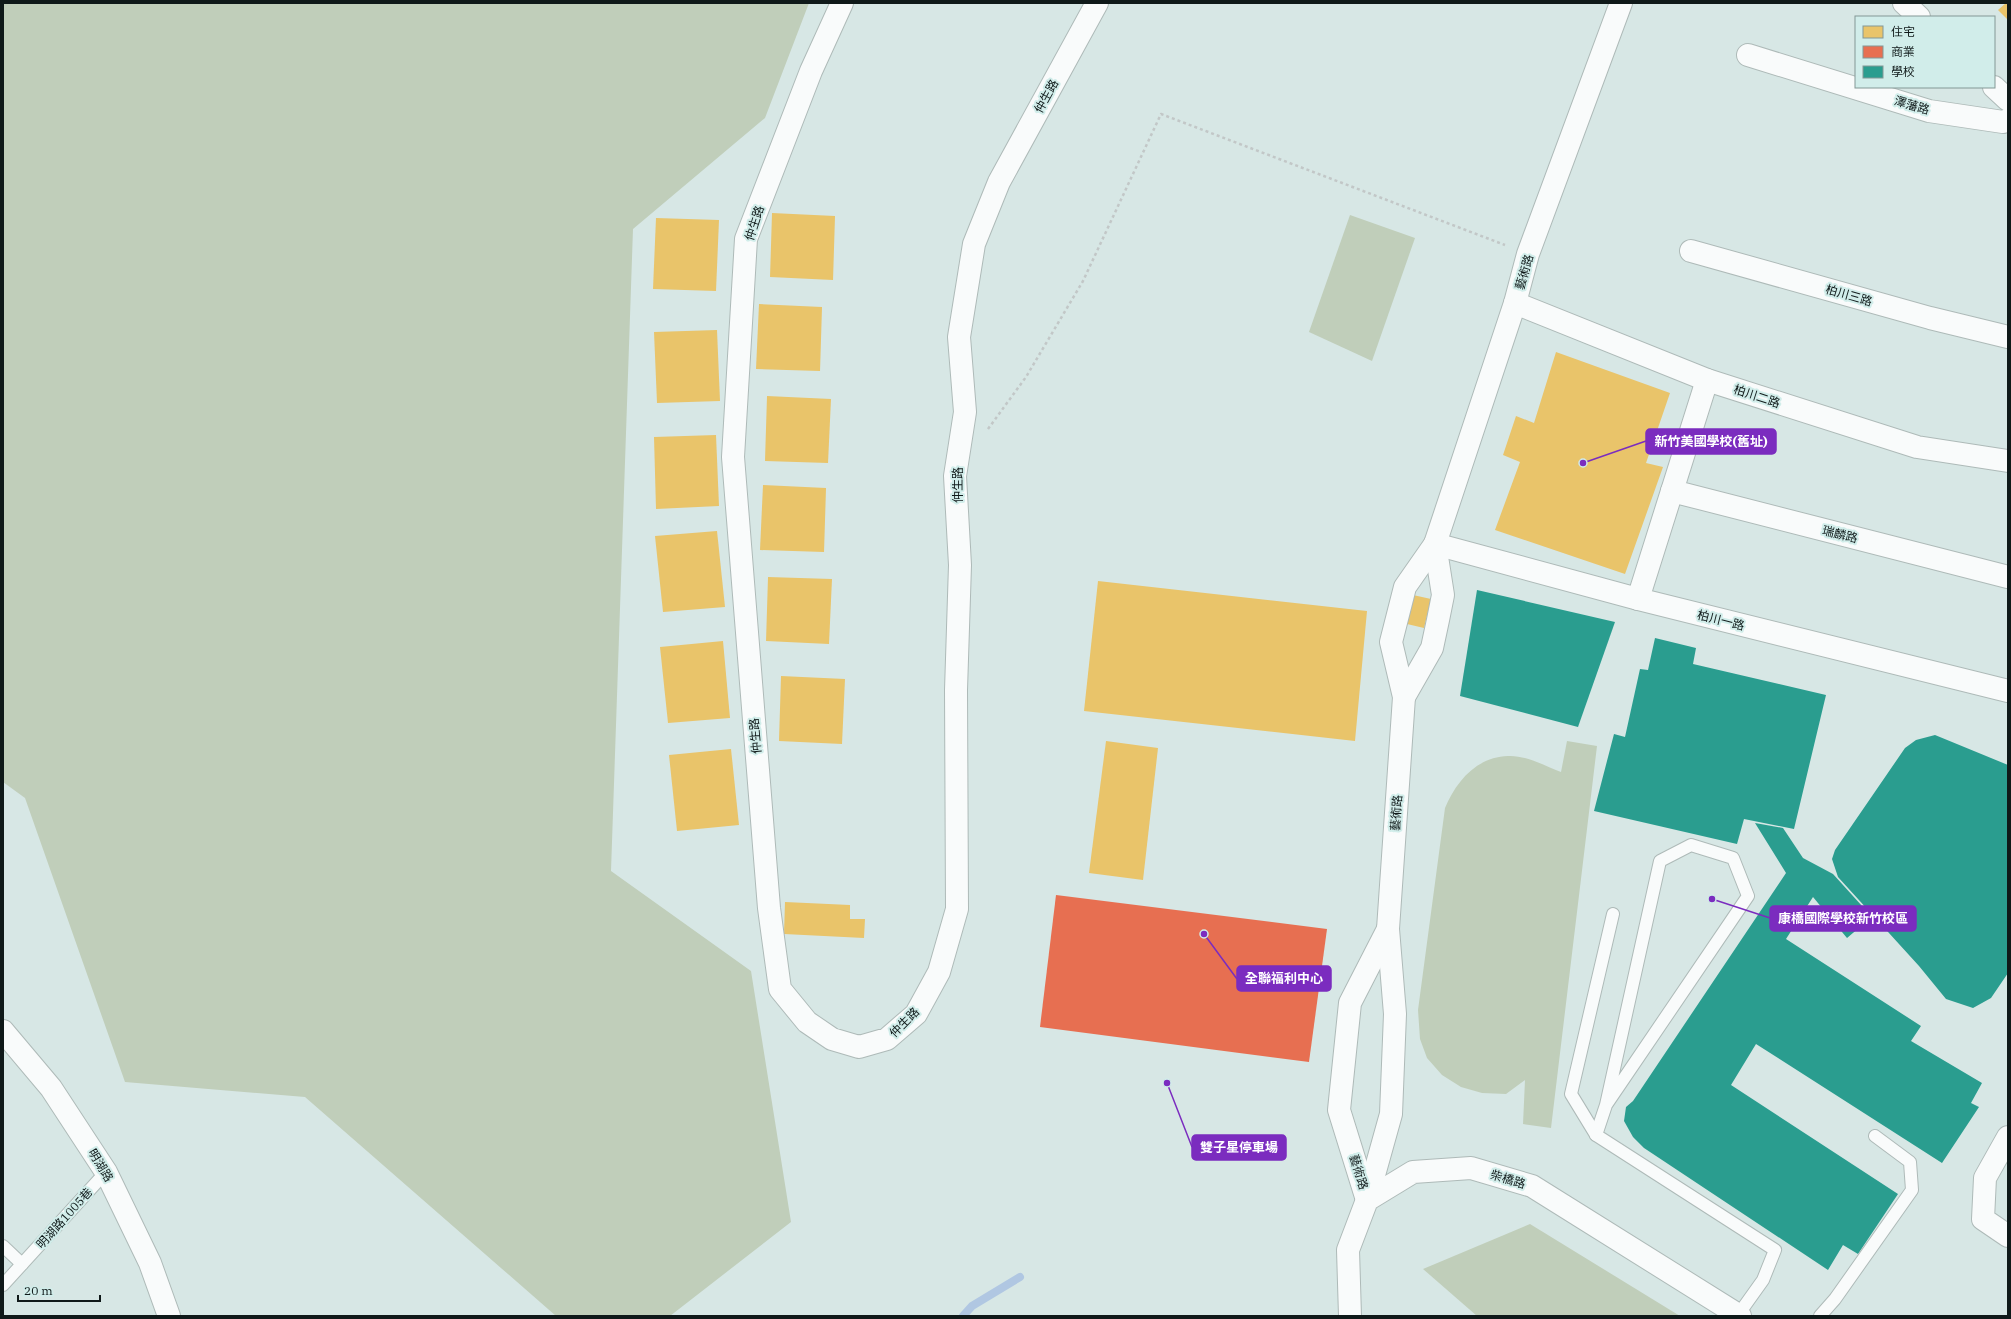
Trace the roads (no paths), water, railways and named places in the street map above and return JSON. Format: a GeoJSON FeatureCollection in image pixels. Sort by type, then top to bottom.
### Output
{"type":"FeatureCollection","features":[{"type":"Feature","properties":{"kind":"street","name":"仲生路"},"geometry":{"type":"LineString","coordinates":[[842,3],[811,71],[746,239],[733,457],[769,908],[780,988],[807,1022],[832,1039],[859,1047],[887,1039],[916,1014],[939,972],[957,909],[956,690],[960,565],[955,476],[965,412],[959,337],[974,244],[999,182],[1096,3]]}},
{"type":"Feature","properties":{"kind":"street","name":"藝術路"},"geometry":{"type":"LineString","coordinates":[[1367,1200],[1391,1114],[1395,1014],[1388,929],[1404,697],[1391,642],[1405,587],[1435,544],[1515,303],[1528,254],[1621,3]]}},
{"type":"Feature","properties":{"kind":"street"},"geometry":{"type":"LineString","coordinates":[[1904,3],[1918,16]]}},
{"type":"Feature","properties":{"kind":"street","name":"澤藩路"},"geometry":{"type":"LineString","coordinates":[[1748,55],[1929,111],[2003,122],[2008,120]]}},
{"type":"Feature","properties":{"kind":"street"},"geometry":{"type":"LineString","coordinates":[[1995,88],[2008,100]]}},
{"type":"Feature","properties":{"kind":"street","name":"柏川三路"},"geometry":{"type":"LineString","coordinates":[[1690,251],[1930,318],[2008,337]]}},
{"type":"Feature","properties":{"kind":"street","name":"柏川二路"},"geometry":{"type":"LineString","coordinates":[[1515,303],[1707,380],[1917,447],[2008,461]]}},
{"type":"Feature","properties":{"kind":"street"},"geometry":{"type":"LineString","coordinates":[[1638,599],[1707,380]]}},
{"type":"Feature","properties":{"kind":"street","name":"瑞麟路"},"geometry":{"type":"LineString","coordinates":[[1672,491],[2008,577]]}},
{"type":"Feature","properties":{"kind":"street","name":"藝術路"},"geometry":{"type":"LineString","coordinates":[[1404,697],[1432,648],[1443,595],[1435,544]]}},
{"type":"Feature","properties":{"kind":"street","name":"柏川一路"},"geometry":{"type":"LineString","coordinates":[[1435,544],[1638,599],[2008,691]]}},
{"type":"Feature","properties":{"kind":"street","name":"藝術路"},"geometry":{"type":"LineString","coordinates":[[1367,1200],[1339,1110],[1350,1002],[1388,929]]}},
{"type":"Feature","properties":{"kind":"street","name":"明湖路"},"geometry":{"type":"LineString","coordinates":[[3,1031],[51,1088],[106,1172],[150,1263],[170,1316]]}},
{"type":"Feature","properties":{"kind":"street"},"geometry":{"type":"LineString","coordinates":[[2008,1137],[1985,1178],[1983,1219],[2008,1236]]}},
{"type":"Feature","properties":{"kind":"street","name":"柴橋路"},"geometry":{"type":"LineString","coordinates":[[1367,1200],[1413,1172],[1471,1168],[1532,1186],[1739,1315]]}},
{"type":"Feature","properties":{"kind":"street"},"geometry":{"type":"LineString","coordinates":[[1350,1316],[1348,1250],[1367,1200]]}},
{"type":"Feature","properties":{"kind":"lane"},"geometry":{"type":"LineString","coordinates":[[1596,1135],[1606,1106],[1660,861],[1691,845],[1733,858],[1748,896],[1606,1106]]}},
{"type":"Feature","properties":{"kind":"lane"},"geometry":{"type":"LineString","coordinates":[[1612,914],[1571,1094],[1596,1135],[1775,1250],[1763,1280],[1739,1315]]}},
{"type":"Feature","properties":{"kind":"lane"},"geometry":{"type":"LineString","coordinates":[[1820,1316],[1835,1300],[1912,1190],[1910,1162],[1875,1136]]}},
{"type":"Feature","properties":{"kind":"lane","name":"明湖路1005巷"},"geometry":{"type":"LineString","coordinates":[[3,1285],[106,1172]]}},
{"type":"Feature","properties":{"kind":"lane"},"geometry":{"type":"LineString","coordinates":[[3,1246],[22,1264]]}},
{"type":"Feature","properties":{"kind":"waterway"},"geometry":{"type":"LineString","coordinates":[[963,1316],[972,1306],[1020,1277]]}},
{"type":"Feature","properties":{"kind":"place","name":"新竹美國學校(舊址)"},"geometry":{"type":"Point","coordinates":[1583,463]}},
{"type":"Feature","properties":{"kind":"place","name":"康橋國際學校新竹校區"},"geometry":{"type":"Point","coordinates":[1712,899]}},
{"type":"Feature","properties":{"kind":"place","name":"全聯福利中心"},"geometry":{"type":"Point","coordinates":[1204,934]}},
{"type":"Feature","properties":{"kind":"place","name":"雙子星停車場"},"geometry":{"type":"Point","coordinates":[1167,1083]}}]}
